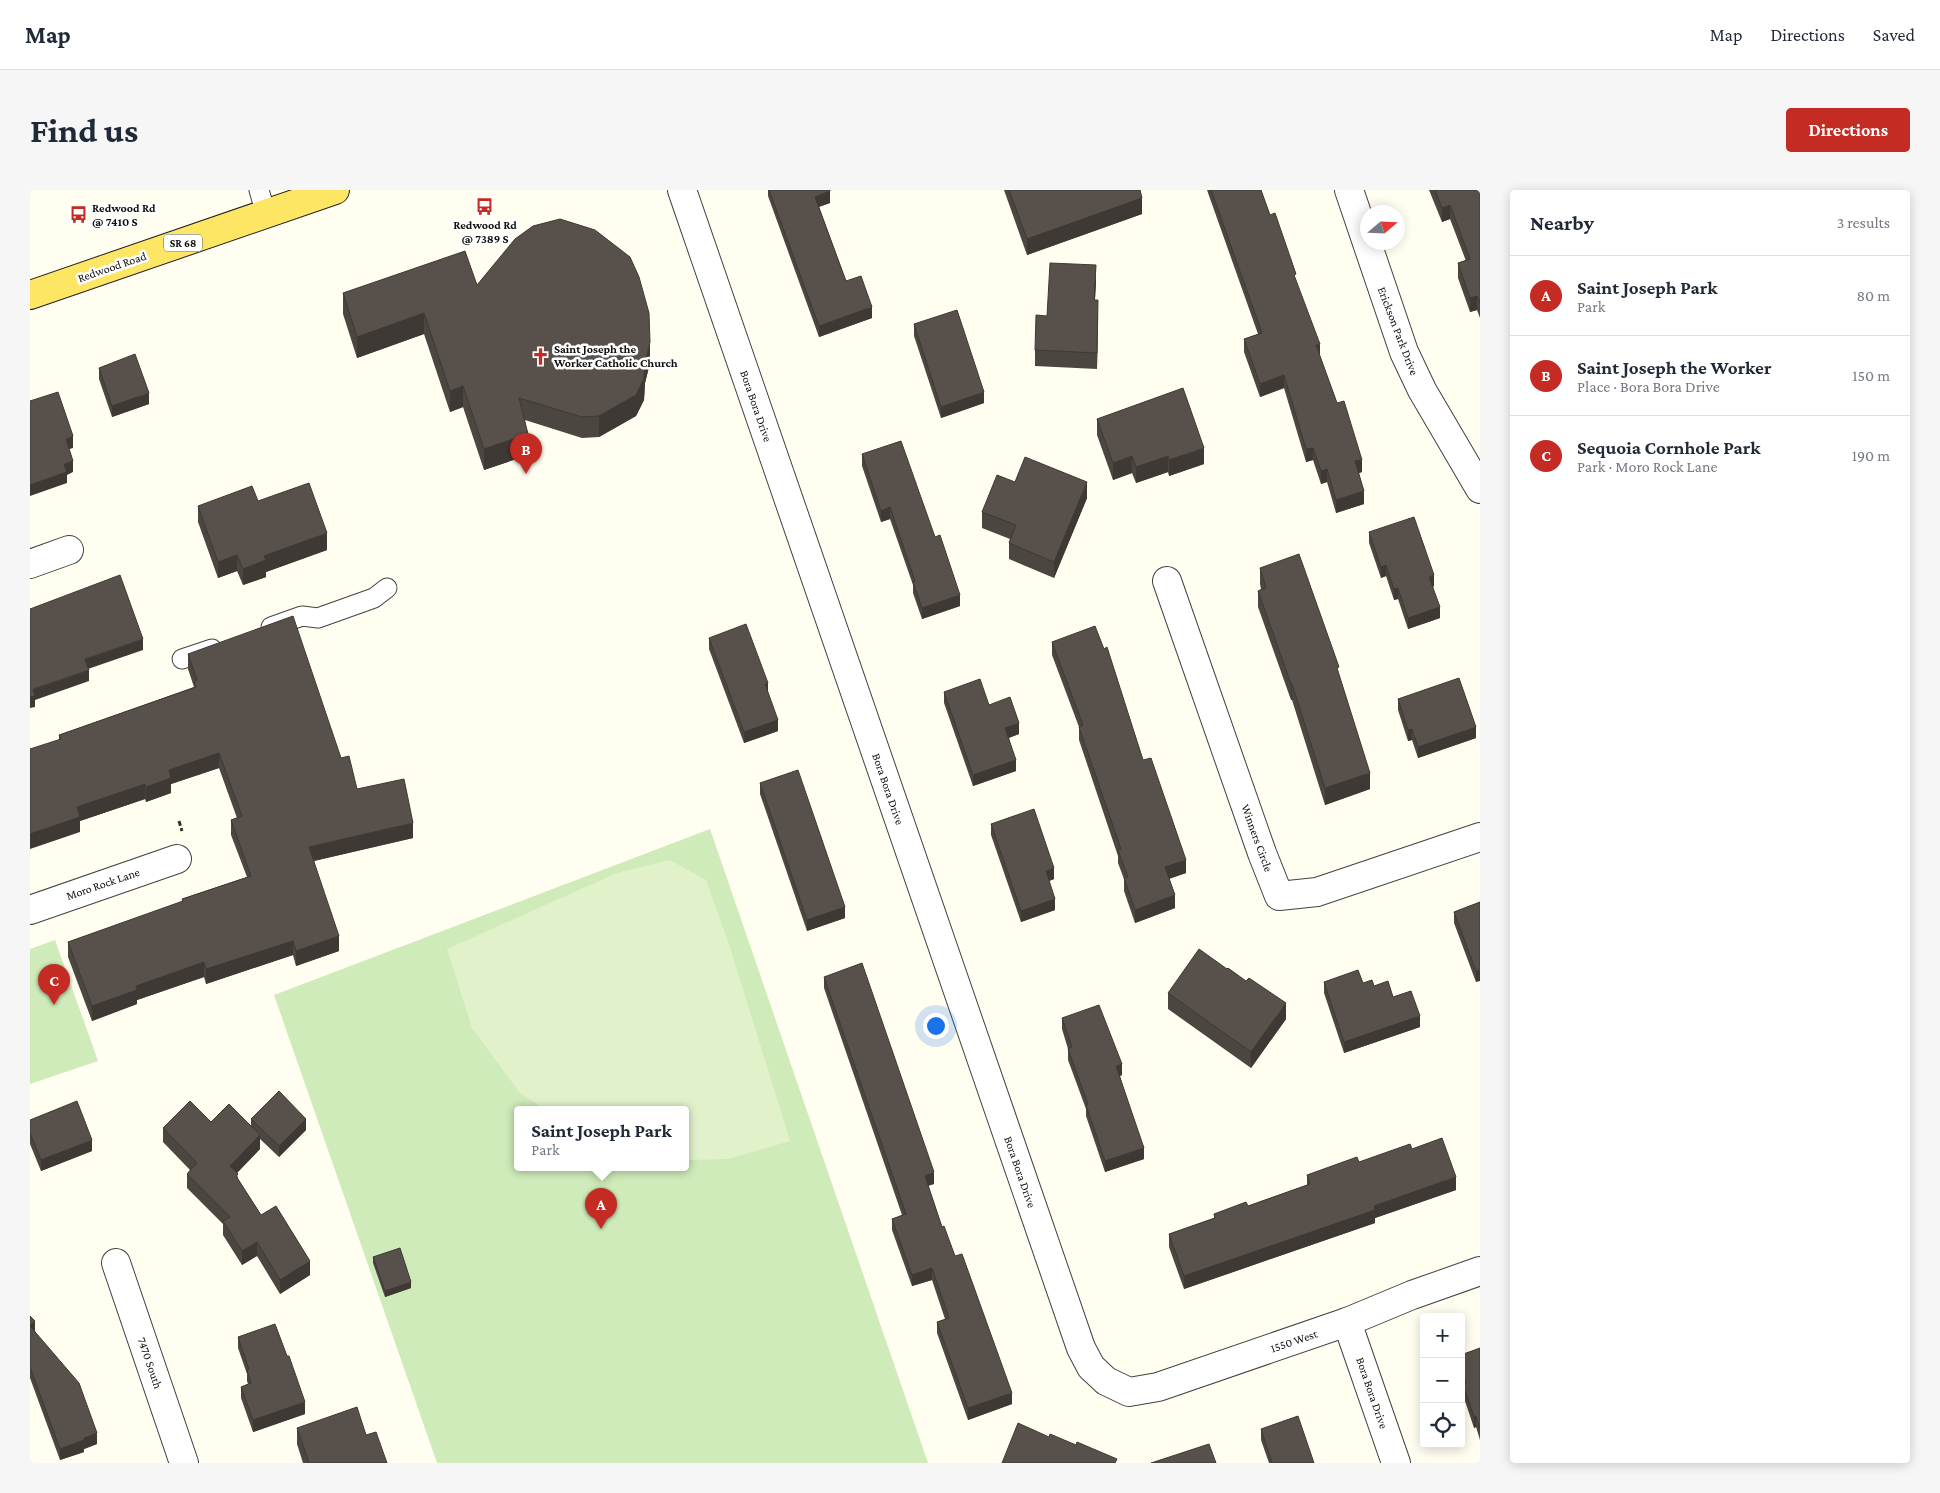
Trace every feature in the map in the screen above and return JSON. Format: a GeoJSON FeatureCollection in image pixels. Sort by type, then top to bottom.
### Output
{"type":"FeatureCollection","features":[{"type":"Feature","properties":{"kind":"main road","name":"Redwood Road"},"geometry":{"type":"LineString","coordinates":[[30,295],[263,202],[335,190]]}},
{"type":"Feature","properties":{"kind":"street","name":"Bora Bora Drive"},"geometry":{"type":"LineString","coordinates":[[682,190],[1081,1348],[1091,1367],[1106,1381]]}},
{"type":"Feature","properties":{"kind":"street","name":"Erickson Park Drive"},"geometry":{"type":"LineString","coordinates":[[1349,190],[1404,352],[1422,390],[1480,489]]}},
{"type":"Feature","properties":{"kind":"street"},"geometry":{"type":"LineString","coordinates":[[30,564],[69,550]]}},
{"type":"Feature","properties":{"kind":"street","name":"Winners Circle"},"geometry":{"type":"LineString","coordinates":[[1167,581],[1262,853],[1279,896],[1317,892],[1480,836]]}},
{"type":"Feature","properties":{"kind":"street","name":"Moro Rock Lane"},"geometry":{"type":"LineString","coordinates":[[30,910],[177,859]]}},
{"type":"Feature","properties":{"kind":"street","name":"7470 South"},"geometry":{"type":"LineString","coordinates":[[116,1263],[184,1463]]}},
{"type":"Feature","properties":{"kind":"street","name":"1550 West"},"geometry":{"type":"LineString","coordinates":[[1106,1381],[1129,1392],[1158,1387],[1347,1322],[1412,1295],[1480,1271]]}},
{"type":"Feature","properties":{"kind":"street","name":"Bora Bora Drive"},"geometry":{"type":"LineString","coordinates":[[1347,1322],[1396,1463]]}},
{"type":"Feature","properties":{"kind":"lane"},"geometry":{"type":"LineString","coordinates":[[256,632],[302,616],[318,618],[374,598],[386,588]]}},
{"type":"Feature","properties":{"kind":"lane"},"geometry":{"type":"LineString","coordinates":[[182,659],[228,642]]}},
{"type":"Feature","properties":{"kind":"green space"},"geometry":{"type":"Polygon","coordinates":[[[710,829],[928,1463],[437,1463],[274,995],[710,829]]]}},
{"type":"Feature","properties":{"kind":"green space"},"geometry":{"type":"Polygon","coordinates":[[[670,860],[706,880],[729,944],[790,1141],[728,1159],[689,1160],[689,1106],[540,1106],[520,1093],[472,1028],[447,949],[617,873],[670,860]]]}},
{"type":"Feature","properties":{"kind":"green space"},"geometry":{"type":"Polygon","coordinates":[[[55,940],[98,1061],[30,1084],[30,949],[55,940]]]}},
{"type":"Feature","properties":{"kind":"building"},"geometry":{"type":"Polygon","coordinates":[[[769,190],[830,190],[815,197],[846,281],[861,276],[872,307],[819,326],[769,190]]]}},
{"type":"Feature","properties":{"kind":"building"},"geometry":{"type":"Polygon","coordinates":[[[1009,190],[1140,190],[1142,198],[1027,239],[1009,190]]]}},
{"type":"Feature","properties":{"kind":"building"},"geometry":{"type":"Polygon","coordinates":[[[1211,190],[1261,190],[1270,215],[1275,213],[1296,274],[1294,275],[1320,344],[1316,345],[1337,403],[1344,401],[1362,460],[1355,461],[1364,491],[1336,500],[1327,469],[1321,471],[1313,448],[1306,449],[1284,375],[1260,384],[1244,339],[1262,333],[1211,190]]]}},
{"type":"Feature","properties":{"kind":"building"},"geometry":{"type":"Polygon","coordinates":[[[1435,190],[1480,190],[1480,304],[1477,296],[1470,298],[1458,263],[1470,259],[1450,205],[1442,208],[1435,190]]]}},
{"type":"Feature","properties":{"kind":"building","name":"Saint Joseph the Worker Catholic Church"},"geometry":{"type":"Polygon","coordinates":[[[560,219],[595,230],[630,257],[639,277],[649,313],[650,342],[645,362],[644,379],[636,395],[599,416],[582,417],[519,398],[528,434],[484,449],[463,386],[450,391],[424,313],[357,337],[343,293],[465,251],[477,285],[515,239],[533,226],[560,219]]]}},
{"type":"Feature","properties":{"kind":"building"},"geometry":{"type":"Polygon","coordinates":[[[1050,263],[1096,265],[1094,300],[1098,300],[1097,353],[1035,350],[1036,315],[1047,316],[1050,263]]]}},
{"type":"Feature","properties":{"kind":"building"},"geometry":{"type":"Polygon","coordinates":[[[957,310],[984,392],[941,407],[914,324],[957,310]]]}},
{"type":"Feature","properties":{"kind":"building"},"geometry":{"type":"Polygon","coordinates":[[[135,354],[149,393],[112,406],[99,368],[135,354]]]}},
{"type":"Feature","properties":{"kind":"building"},"geometry":{"type":"Polygon","coordinates":[[[1183,388],[1204,448],[1169,460],[1168,456],[1136,467],[1132,456],[1113,463],[1097,419],[1183,388]]]}},
{"type":"Feature","properties":{"kind":"building"},"geometry":{"type":"Polygon","coordinates":[[[58,392],[73,436],[66,439],[73,461],[64,464],[67,472],[30,485],[30,401],[58,392]]]}},
{"type":"Feature","properties":{"kind":"building"},"geometry":{"type":"Polygon","coordinates":[[[901,441],[935,537],[940,535],[960,595],[922,608],[890,507],[881,511],[862,454],[901,441]]]}},
{"type":"Feature","properties":{"kind":"building"},"geometry":{"type":"Polygon","coordinates":[[[1025,457],[1087,482],[1054,562],[1009,543],[1016,525],[982,512],[997,475],[1015,482],[1025,457]]]}},
{"type":"Feature","properties":{"kind":"building"},"geometry":{"type":"Polygon","coordinates":[[[309,483],[327,533],[264,556],[266,560],[243,569],[237,555],[218,562],[198,506],[252,486],[258,501],[309,483]]]}},
{"type":"Feature","properties":{"kind":"building"},"geometry":{"type":"Polygon","coordinates":[[[1414,517],[1434,575],[1429,577],[1440,607],[1408,618],[1398,588],[1394,589],[1386,565],[1381,567],[1369,532],[1414,517]]]}},
{"type":"Feature","properties":{"kind":"building"},"geometry":{"type":"Polygon","coordinates":[[[1299,554],[1339,667],[1337,668],[1370,773],[1325,788],[1292,684],[1258,591],[1266,588],[1260,568],[1299,554]]]}},
{"type":"Feature","properties":{"kind":"building"},"geometry":{"type":"Polygon","coordinates":[[[120,575],[143,639],[85,659],[89,670],[33,689],[35,696],[30,697],[30,609],[120,575]]]}},
{"type":"Feature","properties":{"kind":"building"},"geometry":{"type":"Polygon","coordinates":[[[293,616],[341,758],[349,756],[357,789],[404,779],[413,823],[309,847],[339,936],[296,951],[293,941],[206,969],[204,962],[136,986],[137,990],[92,1006],[68,942],[183,901],[182,899],[251,876],[231,820],[242,816],[219,753],[169,770],[171,778],[146,787],[145,784],[77,807],[80,817],[30,834],[30,749],[61,739],[59,735],[196,687],[194,682],[197,680],[188,654],[293,616]]]}},
{"type":"Feature","properties":{"kind":"building"},"geometry":{"type":"Polygon","coordinates":[[[746,624],[768,683],[765,684],[778,720],[744,732],[709,638],[746,624]]]}},
{"type":"Feature","properties":{"kind":"building"},"geometry":{"type":"Polygon","coordinates":[[[1095,626],[1104,649],[1107,647],[1143,760],[1151,758],[1186,860],[1165,867],[1175,895],[1135,910],[1124,878],[1128,877],[1118,850],[1121,849],[1079,727],[1083,725],[1052,642],[1095,626]]]}},
{"type":"Feature","properties":{"kind":"building"},"geometry":{"type":"Polygon","coordinates":[[[1459,678],[1476,727],[1418,747],[1412,729],[1408,730],[1398,699],[1459,678]]]}},
{"type":"Feature","properties":{"kind":"building"},"geometry":{"type":"Polygon","coordinates":[[[980,679],[989,705],[1010,697],[1019,723],[1005,728],[1016,760],[973,775],[944,692],[980,679]]]}},
{"type":"Feature","properties":{"kind":"building"},"geometry":{"type":"Polygon","coordinates":[[[798,770],[845,907],[807,920],[760,783],[798,770]]]}},
{"type":"Feature","properties":{"kind":"building"},"geometry":{"type":"Polygon","coordinates":[[[1034,809],[1054,868],[1046,871],[1055,899],[1021,911],[991,824],[1034,809]]]}},
{"type":"Feature","properties":{"kind":"building"},"geometry":{"type":"Polygon","coordinates":[[[1480,902],[1480,970],[1476,971],[1454,912],[1480,902]]]}},
{"type":"Feature","properties":{"kind":"building"},"geometry":{"type":"Polygon","coordinates":[[[1199,949],[1246,981],[1249,978],[1286,1003],[1251,1052],[1168,993],[1199,949]]]}},
{"type":"Feature","properties":{"kind":"building"},"geometry":{"type":"Polygon","coordinates":[[[862,963],[934,1172],[925,1176],[942,1227],[944,1226],[955,1256],[962,1254],[1012,1393],[968,1408],[937,1322],[949,1318],[932,1268],[912,1275],[892,1219],[906,1214],[824,977],[862,963]]]}},
{"type":"Feature","properties":{"kind":"building"},"geometry":{"type":"Polygon","coordinates":[[[1358,970],[1363,983],[1372,980],[1374,986],[1388,981],[1393,997],[1411,991],[1420,1016],[1344,1042],[1324,982],[1358,970]]]}},
{"type":"Feature","properties":{"kind":"building"},"geometry":{"type":"Polygon","coordinates":[[[1099,1005],[1122,1064],[1116,1066],[1144,1148],[1105,1161],[1086,1105],[1088,1104],[1068,1049],[1072,1047],[1062,1018],[1099,1005]]]}},
{"type":"Feature","properties":{"kind":"building"},"geometry":{"type":"Polygon","coordinates":[[[279,1091],[306,1119],[279,1146],[251,1119],[279,1091]]]}},
{"type":"Feature","properties":{"kind":"building"},"geometry":{"type":"Polygon","coordinates":[[[77,1101],[92,1140],[41,1160],[30,1133],[30,1120],[77,1101]]]}},
{"type":"Feature","properties":{"kind":"building"},"geometry":{"type":"Polygon","coordinates":[[[190,1101],[211,1122],[229,1104],[260,1135],[230,1166],[238,1174],[236,1176],[261,1215],[276,1206],[310,1261],[280,1280],[257,1242],[242,1251],[223,1221],[230,1217],[187,1174],[197,1163],[163,1128],[190,1101]]]}},
{"type":"Feature","properties":{"kind":"building"},"geometry":{"type":"Polygon","coordinates":[[[1442,1138],[1456,1177],[1374,1206],[1375,1210],[1184,1276],[1169,1234],[1215,1218],[1214,1214],[1246,1202],[1248,1206],[1310,1184],[1307,1175],[1357,1157],[1359,1162],[1410,1144],[1412,1149],[1442,1138]]]}},
{"type":"Feature","properties":{"kind":"building"},"geometry":{"type":"Polygon","coordinates":[[[400,1248],[411,1282],[385,1291],[373,1257],[400,1248]]]}},
{"type":"Feature","properties":{"kind":"building"},"geometry":{"type":"Polygon","coordinates":[[[30,1316],[35,1321],[30,1326],[30,1316]]]}},
{"type":"Feature","properties":{"kind":"building"},"geometry":{"type":"Polygon","coordinates":[[[275,1324],[287,1356],[289,1356],[305,1402],[253,1420],[241,1387],[251,1383],[247,1370],[249,1369],[238,1337],[275,1324]]]}},
{"type":"Feature","properties":{"kind":"building"},"geometry":{"type":"Polygon","coordinates":[[[30,1326],[79,1383],[97,1433],[60,1449],[30,1367],[30,1326]]]}},
{"type":"Feature","properties":{"kind":"building"},"geometry":{"type":"Polygon","coordinates":[[[1480,1348],[1480,1429],[1465,1390],[1465,1354],[1480,1348]]]}},
{"type":"Feature","properties":{"kind":"building"},"geometry":{"type":"Polygon","coordinates":[[[357,1407],[366,1435],[376,1432],[387,1463],[309,1463],[297,1428],[357,1407]]]}},
{"type":"Feature","properties":{"kind":"building"},"geometry":{"type":"Polygon","coordinates":[[[1298,1416],[1314,1463],[1272,1463],[1261,1429],[1298,1416]]]}},
{"type":"Feature","properties":{"kind":"building"},"geometry":{"type":"Polygon","coordinates":[[[1018,1423],[1049,1437],[1050,1434],[1076,1445],[1077,1442],[1117,1459],[1115,1463],[1002,1463],[1018,1423]]]}},
{"type":"Feature","properties":{"kind":"building"},"geometry":{"type":"Polygon","coordinates":[[[1209,1444],[1216,1463],[1151,1463],[1209,1444]]]}},
{"type":"Feature","properties":{"kind":"place","name":"Redwood Rd @ 7389 S"},"geometry":{"type":"Point","coordinates":[485,206]}},
{"type":"Feature","properties":{"kind":"place","name":"Redwood Rd @ 7410 S"},"geometry":{"type":"Point","coordinates":[78,215]}},
{"type":"Feature","properties":{"kind":"place","name":"Saint Joseph the Worker Catholic Church"},"geometry":{"type":"Point","coordinates":[540,356]}},
{"type":"Feature","properties":{"kind":"place","name":"Saint Joseph the Worker"},"geometry":{"type":"Point","coordinates":[526,474]}},
{"type":"Feature","properties":{"kind":"place","name":"Sequoia Cornhole Park"},"geometry":{"type":"Point","coordinates":[54,1005]}},
{"type":"Feature","properties":{"kind":"place","name":"Saint Joseph Park"},"geometry":{"type":"Point","coordinates":[601,1229]}}]}
